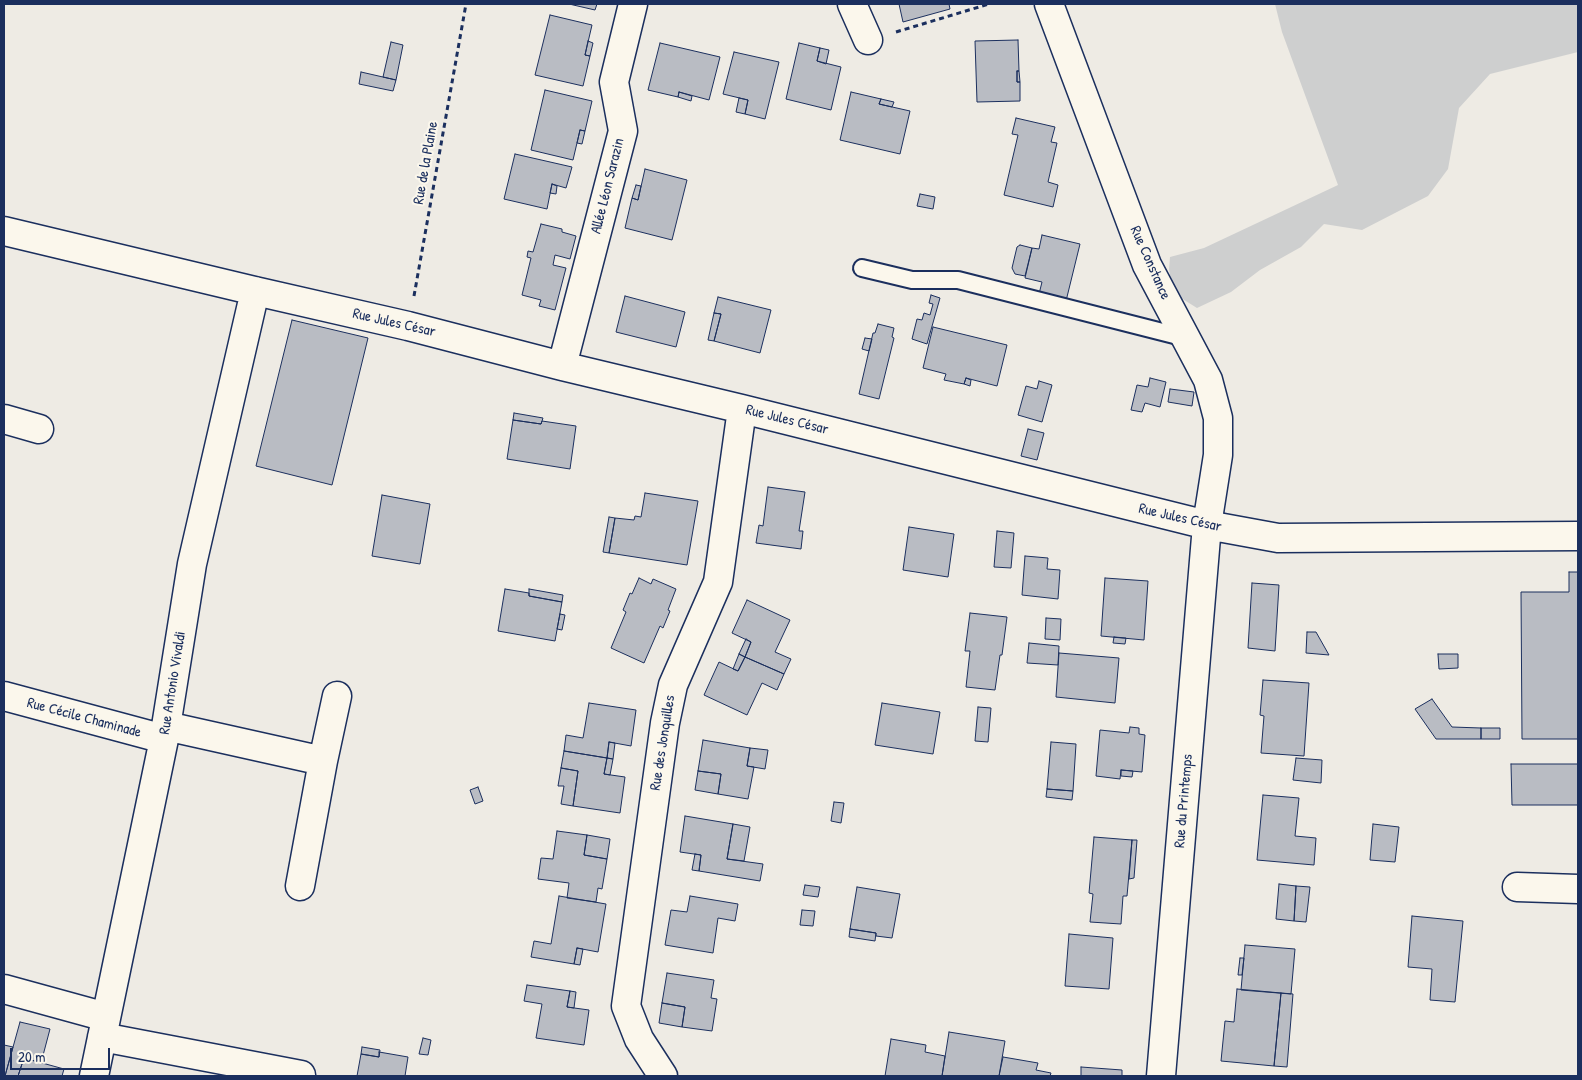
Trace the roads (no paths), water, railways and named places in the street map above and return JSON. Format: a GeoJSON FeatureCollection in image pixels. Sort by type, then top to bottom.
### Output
{"type":"FeatureCollection","features":[{"type":"Feature","properties":{"kind":"street","name":"Allée Léon Sarazin"},"geometry":{"type":"LineString","coordinates":[[562,366],[622,130],[614,82],[633,4]]}},
{"type":"Feature","properties":{"kind":"street"},"geometry":{"type":"LineString","coordinates":[[852,4],[868,40]]}},
{"type":"Feature","properties":{"kind":"street","name":"Rue Constance"},"geometry":{"type":"LineString","coordinates":[[1049,4],[1147,264],[1208,380],[1218,418],[1218,455],[1207,525]]}},
{"type":"Feature","properties":{"kind":"street","name":"Rue Jules César"},"geometry":{"type":"LineString","coordinates":[[4,231],[408,326],[562,366],[1207,525],[1278,538],[1578,536]]}},
{"type":"Feature","properties":{"kind":"street","name":"Rue Antonio Vivaldi"},"geometry":{"type":"LineString","coordinates":[[94,1076],[165,733],[192,564],[255,291]]}},
{"type":"Feature","properties":{"kind":"street","name":"Rue des Jonquilles"},"geometry":{"type":"LineString","coordinates":[[663,1076],[639,1039],[626,1006],[665,723],[673,685],[718,582],[742,409]]}},
{"type":"Feature","properties":{"kind":"street"},"geometry":{"type":"LineString","coordinates":[[4,419],[39,429]]}},
{"type":"Feature","properties":{"kind":"street","name":"Rue du Printemps"},"geometry":{"type":"LineString","coordinates":[[1161,1076],[1207,525]]}},
{"type":"Feature","properties":{"kind":"street","name":"Rue Cécile Chaminade"},"geometry":{"type":"LineString","coordinates":[[4,696],[165,733],[323,761]]}},
{"type":"Feature","properties":{"kind":"street"},"geometry":{"type":"LineString","coordinates":[[300,886],[337,696]]}},
{"type":"Feature","properties":{"kind":"street"},"geometry":{"type":"LineString","coordinates":[[1517,887],[1578,889]]}},
{"type":"Feature","properties":{"kind":"street"},"geometry":{"type":"LineString","coordinates":[[4,989],[104,1027],[301,1075]]}},
{"type":"Feature","properties":{"kind":"lane"},"geometry":{"type":"LineString","coordinates":[[862,268],[912,280],[958,280],[1186,338]]}}]}
